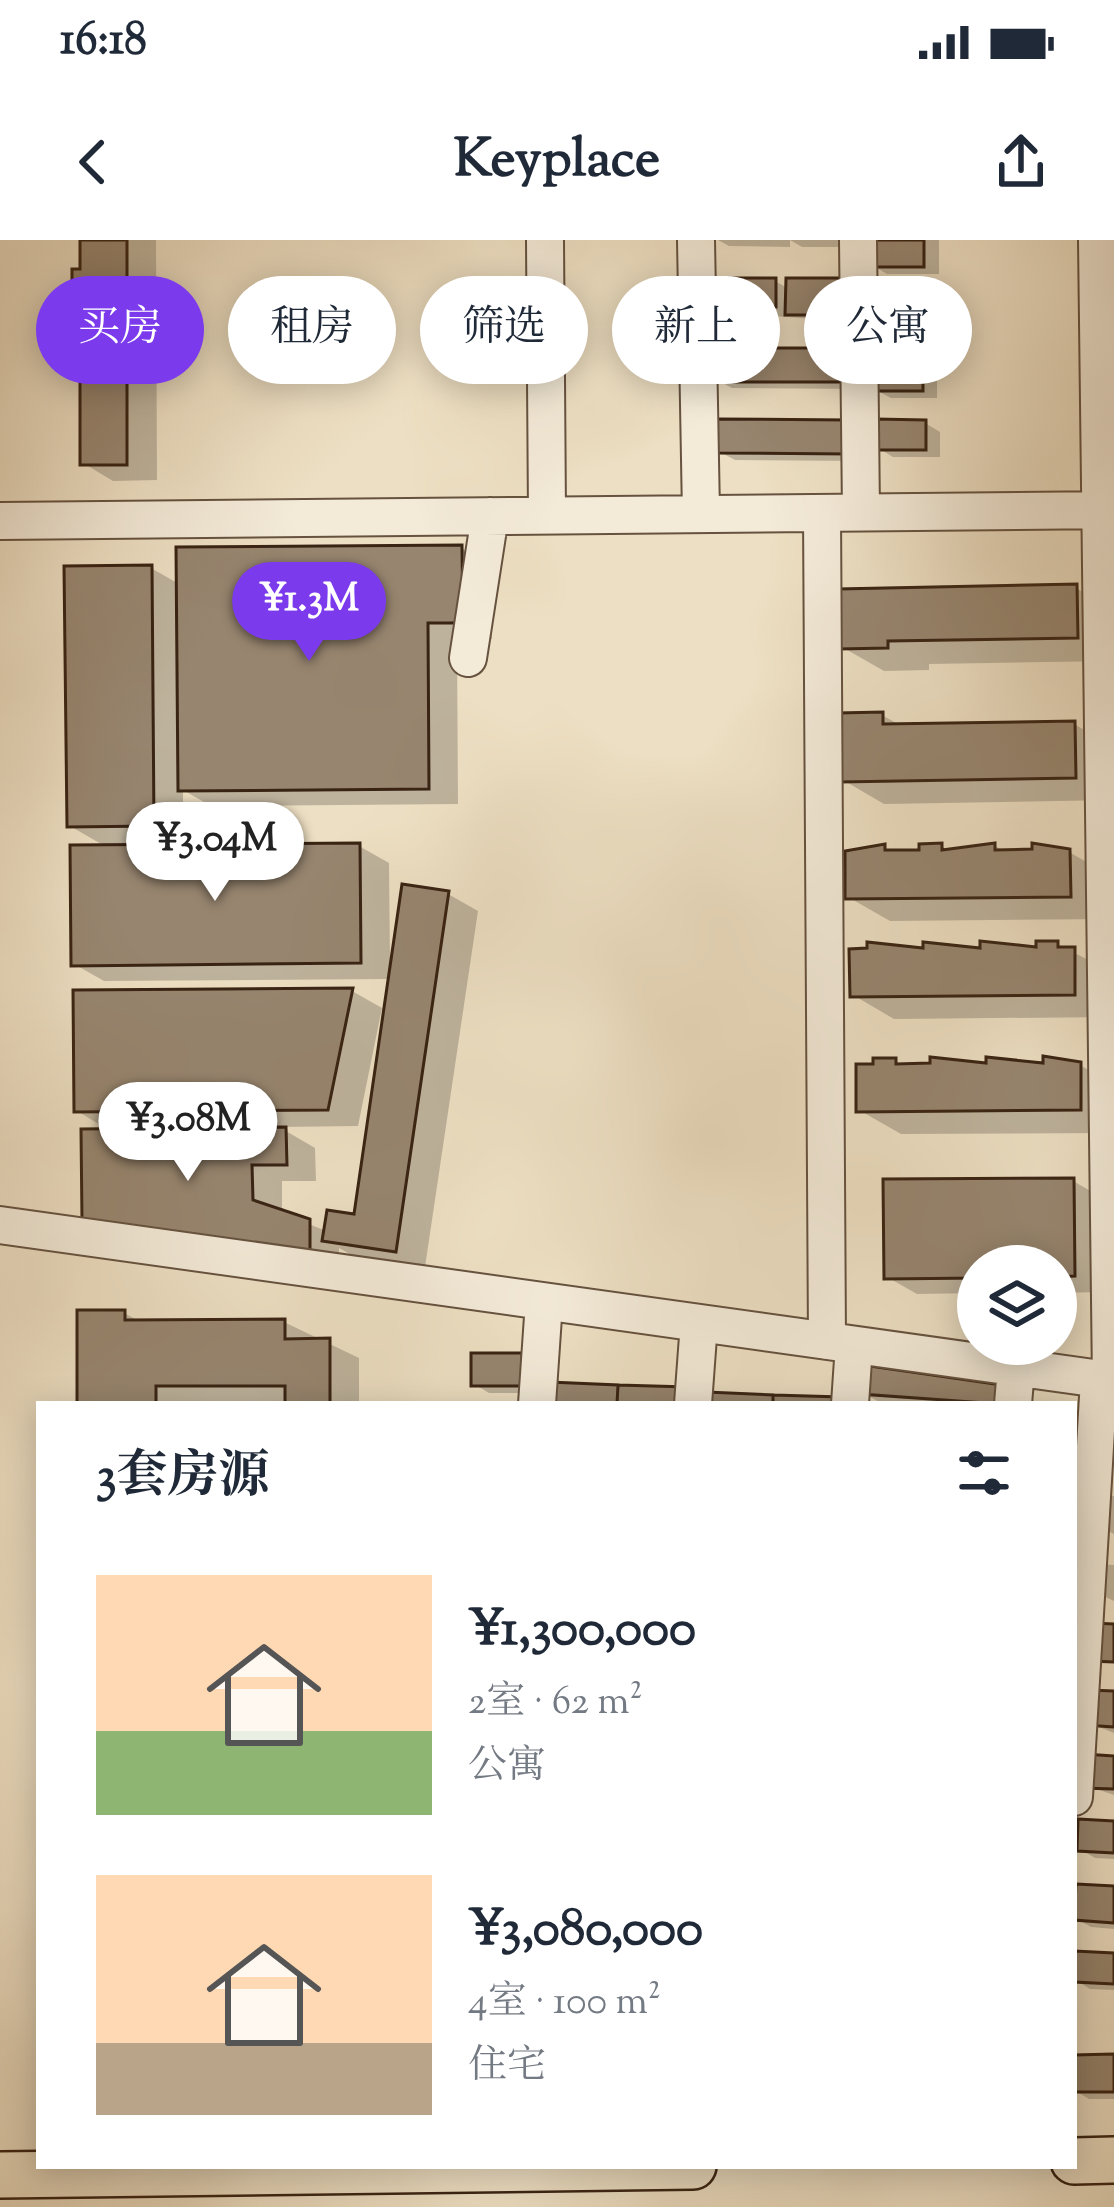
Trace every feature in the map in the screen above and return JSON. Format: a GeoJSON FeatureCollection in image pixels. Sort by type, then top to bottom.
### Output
{"type":"FeatureCollection","features":[{"type":"Feature","properties":{"kind":"main road"},"geometry":{"type":"LineString","coordinates":[[1077,2161],[1114,2160]]}},
{"type":"Feature","properties":{"kind":"main road"},"geometry":{"type":"LineString","coordinates":[[0,2176],[428,2169]]}},
{"type":"Feature","properties":{"kind":"street"},"geometry":{"type":"LineString","coordinates":[[545,240],[547,515]]}},
{"type":"Feature","properties":{"kind":"street"},"geometry":{"type":"LineString","coordinates":[[697,240],[700,514]]}},
{"type":"Feature","properties":{"kind":"street"},"geometry":{"type":"LineString","coordinates":[[858,240],[861,512]]}},
{"type":"Feature","properties":{"kind":"street"},"geometry":{"type":"LineString","coordinates":[[1077,1760],[1108,1381],[1107,510],[1097,240]]}},
{"type":"Feature","properties":{"kind":"street"},"geometry":{"type":"LineString","coordinates":[[0,521],[1107,510]]}},
{"type":"Feature","properties":{"kind":"street"},"geometry":{"type":"LineString","coordinates":[[822,513],[840,1343],[850,1401]]}},
{"type":"Feature","properties":{"kind":"street"},"geometry":{"type":"LineString","coordinates":[[469,658],[490,516]]}},
{"type":"Feature","properties":{"kind":"street"},"geometry":{"type":"LineString","coordinates":[[0,1225],[840,1343],[1014,1386],[1108,1381]]}},
{"type":"Feature","properties":{"kind":"street"},"geometry":{"type":"LineString","coordinates":[[537,1401],[544,1302]]}},
{"type":"Feature","properties":{"kind":"street"},"geometry":{"type":"LineString","coordinates":[[693,1401],[699,1323]]}},
{"type":"Feature","properties":{"kind":"building"},"geometry":{"type":"Polygon","coordinates":[[[80,240],[127,240],[127,276],[72,276],[72,269],[80,269],[80,240]]]}},
{"type":"Feature","properties":{"kind":"building"},"geometry":{"type":"Polygon","coordinates":[[[869,240],[924,240],[924,267],[869,267],[869,240]]]}},
{"type":"Feature","properties":{"kind":"building"},"geometry":{"type":"Polygon","coordinates":[[[786,278],[804,278],[804,315],[785,315],[786,278]]]}},
{"type":"Feature","properties":{"kind":"building"},"geometry":{"type":"Polygon","coordinates":[[[780,348],[804,348],[804,382],[780,382],[780,348]]]}},
{"type":"Feature","properties":{"kind":"building"},"geometry":{"type":"Polygon","coordinates":[[[80,384],[127,384],[127,465],[80,465],[80,384]]]}},
{"type":"Feature","properties":{"kind":"building"},"geometry":{"type":"Polygon","coordinates":[[[873,384],[923,384],[923,391],[873,391],[873,384]]]}},
{"type":"Feature","properties":{"kind":"building"},"geometry":{"type":"Polygon","coordinates":[[[717,419],[848,420],[848,454],[717,453],[717,419]]]}},
{"type":"Feature","properties":{"kind":"building"},"geometry":{"type":"Polygon","coordinates":[[[875,419],[926,420],[926,450],[875,450],[875,419]]]}},
{"type":"Feature","properties":{"kind":"building"},"geometry":{"type":"Polygon","coordinates":[[[462,545],[463,623],[428,623],[429,789],[178,791],[176,547],[462,545]]]}},
{"type":"Feature","properties":{"kind":"building"},"geometry":{"type":"Polygon","coordinates":[[[152,565],[154,826],[67,827],[64,566],[152,565]]]}},
{"type":"Feature","properties":{"kind":"building"},"geometry":{"type":"Polygon","coordinates":[[[1077,584],[1078,638],[888,641],[888,648],[839,649],[838,589],[1077,584]]]}},
{"type":"Feature","properties":{"kind":"building"},"geometry":{"type":"Polygon","coordinates":[[[883,712],[883,724],[1075,721],[1076,778],[840,782],[838,713],[883,712]]]}},
{"type":"Feature","properties":{"kind":"building"},"geometry":{"type":"Polygon","coordinates":[[[360,843],[361,963],[71,966],[70,845],[360,843]]]}},
{"type":"Feature","properties":{"kind":"building"},"geometry":{"type":"Polygon","coordinates":[[[942,843],[942,850],[995,843],[995,850],[1032,849],[1032,843],[1070,849],[1071,897],[845,899],[845,851],[885,844],[885,850],[919,850],[919,844],[942,843]]]}},
{"type":"Feature","properties":{"kind":"building"},"geometry":{"type":"Polygon","coordinates":[[[402,884],[449,891],[396,1252],[322,1241],[327,1210],[354,1214],[402,884]]]}},
{"type":"Feature","properties":{"kind":"building"},"geometry":{"type":"Polygon","coordinates":[[[980,941],[1036,947],[1036,941],[1058,941],[1058,947],[1075,947],[1075,995],[850,997],[849,949],[867,948],[867,942],[980,948],[980,941]]]}},
{"type":"Feature","properties":{"kind":"building"},"geometry":{"type":"Polygon","coordinates":[[[353,988],[328,1110],[74,1112],[73,990],[353,988]]]}},
{"type":"Feature","properties":{"kind":"building"},"geometry":{"type":"Polygon","coordinates":[[[1043,1056],[1081,1062],[1081,1110],[856,1112],[856,1064],[873,1064],[873,1058],[896,1058],[896,1064],[930,1063],[930,1057],[1043,1063],[1043,1056]]]}},
{"type":"Feature","properties":{"kind":"building"},"geometry":{"type":"Polygon","coordinates":[[[286,1127],[287,1165],[252,1165],[253,1200],[310,1219],[310,1253],[82,1221],[81,1129],[286,1127]]]}},
{"type":"Feature","properties":{"kind":"building"},"geometry":{"type":"Polygon","coordinates":[[[1074,1178],[1075,1245],[957,1245],[957,1278],[884,1279],[883,1179],[1074,1178]]]}},
{"type":"Feature","properties":{"kind":"building"},"geometry":{"type":"Polygon","coordinates":[[[77,1310],[125,1310],[125,1320],[285,1319],[285,1339],[330,1338],[330,1401],[285,1401],[285,1386],[156,1386],[156,1401],[77,1401],[77,1310]]]}},
{"type":"Feature","properties":{"kind":"building"},"geometry":{"type":"Polygon","coordinates":[[[471,1353],[522,1353],[522,1386],[471,1386],[471,1353]]]}},
{"type":"Feature","properties":{"kind":"building"},"geometry":{"type":"Polygon","coordinates":[[[863,1365],[1002,1385],[1000,1401],[860,1394],[863,1365]]]}},
{"type":"Feature","properties":{"kind":"building"},"geometry":{"type":"Polygon","coordinates":[[[549,1382],[618,1385],[617,1401],[548,1401],[549,1382]]]}},
{"type":"Feature","properties":{"kind":"building"},"geometry":{"type":"Polygon","coordinates":[[[618,1385],[687,1387],[686,1401],[617,1401],[618,1385]]]}},
{"type":"Feature","properties":{"kind":"building"},"geometry":{"type":"Polygon","coordinates":[[[706,1392],[773,1395],[773,1401],[705,1401],[706,1392]]]}},
{"type":"Feature","properties":{"kind":"building"},"geometry":{"type":"Polygon","coordinates":[[[773,1395],[841,1397],[841,1401],[773,1401],[773,1395]]]}},
{"type":"Feature","properties":{"kind":"building"},"geometry":{"type":"Polygon","coordinates":[[[1092,1623],[1114,1624],[1114,1662],[1090,1661],[1092,1623]]]}},
{"type":"Feature","properties":{"kind":"building"},"geometry":{"type":"Polygon","coordinates":[[[1087,1690],[1114,1691],[1114,1727],[1085,1725],[1087,1690]]]}},
{"type":"Feature","properties":{"kind":"building"},"geometry":{"type":"Polygon","coordinates":[[[1084,1754],[1114,1756],[1114,1789],[1082,1788],[1084,1754]]]}},
{"type":"Feature","properties":{"kind":"building"},"geometry":{"type":"Polygon","coordinates":[[[1078,1819],[1114,1821],[1114,1853],[1077,1851],[1078,1819]]]}},
{"type":"Feature","properties":{"kind":"building"},"geometry":{"type":"Polygon","coordinates":[[[1077,1884],[1114,1886],[1114,1923],[1077,1920],[1077,1884]]]}},
{"type":"Feature","properties":{"kind":"building"},"geometry":{"type":"Polygon","coordinates":[[[1077,1951],[1114,1953],[1114,1984],[1077,1982],[1077,1951]]]}},
{"type":"Feature","properties":{"kind":"building"},"geometry":{"type":"Polygon","coordinates":[[[1114,2054],[1114,2092],[1077,2092],[1077,2055],[1114,2054]]]}}]}
